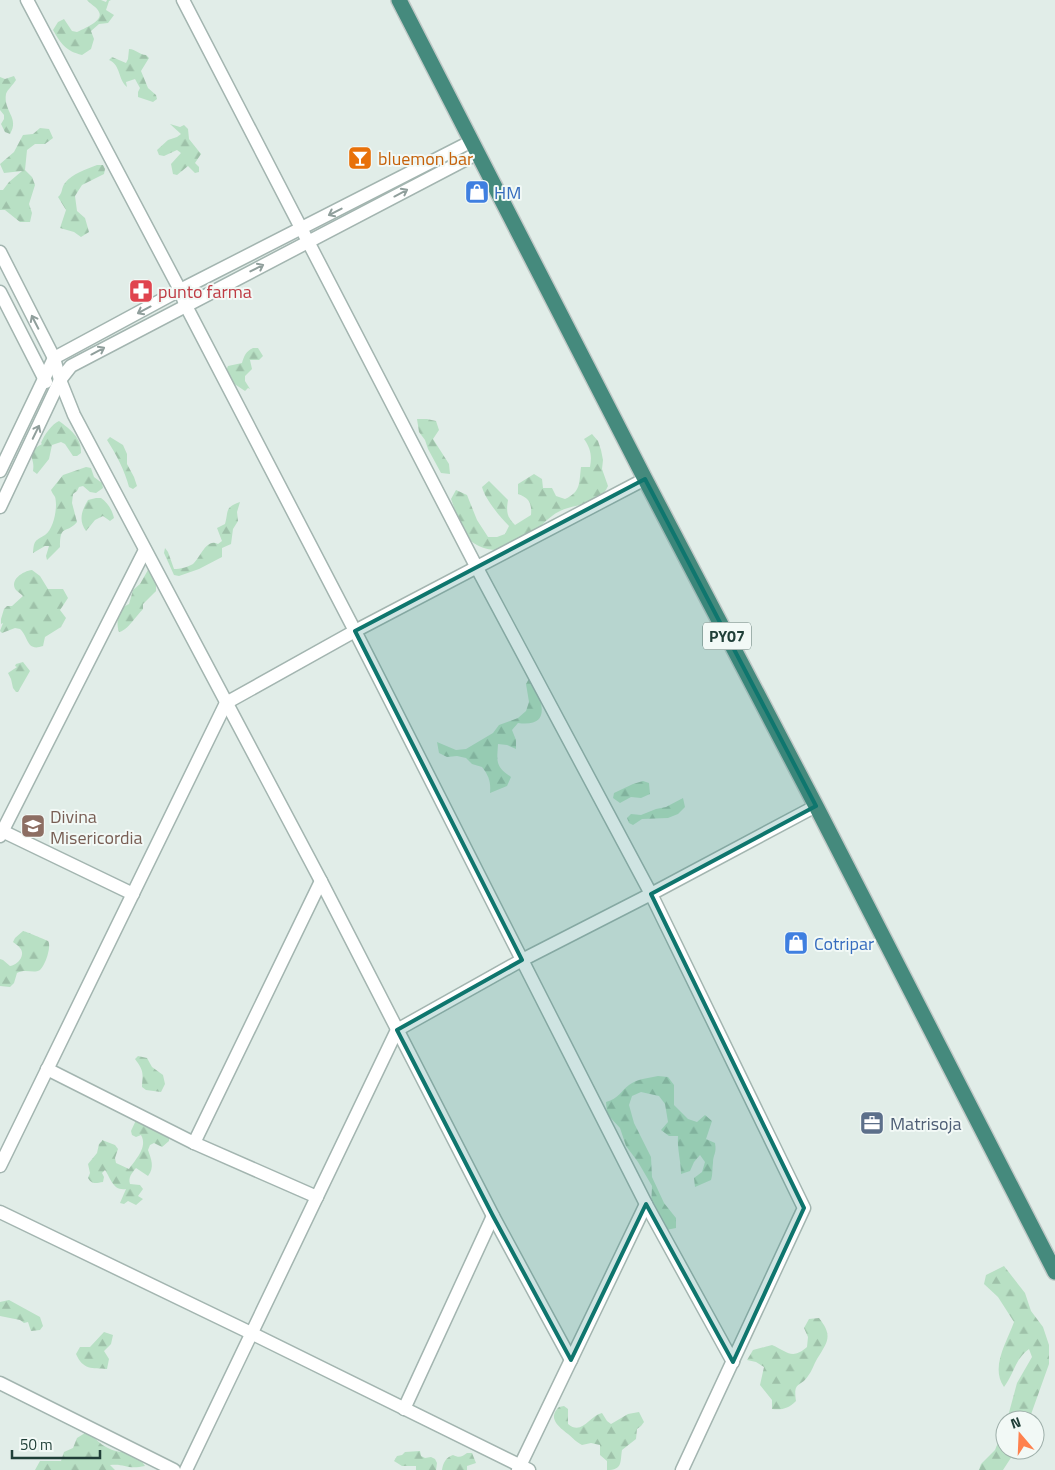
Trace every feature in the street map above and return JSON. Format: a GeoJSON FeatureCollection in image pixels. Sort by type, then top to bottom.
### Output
{"type":"FeatureCollection","features":[{"type":"Feature","properties":{"kind":"highway","name":"PY07"},"geometry":{"type":"LineString","coordinates":[[399,0],[1055,1272]]}},
{"type":"Feature","properties":{"kind":"street"},"geometry":{"type":"LineString","coordinates":[[27,0],[180,290],[646,1204],[732,1362]]}},
{"type":"Feature","properties":{"kind":"street"},"geometry":{"type":"LineString","coordinates":[[183,0],[477,568],[651,894],[804,1208],[682,1470]]}},
{"type":"Feature","properties":{"kind":"street"},"geometry":{"type":"LineString","coordinates":[[0,471],[4,451],[54,358],[180,290],[301,229],[475,147]]}},
{"type":"Feature","properties":{"kind":"street"},"geometry":{"type":"LineString","coordinates":[[0,508],[60,380],[71,366],[186,304],[308,242],[475,147]]}},
{"type":"Feature","properties":{"kind":"street"},"geometry":{"type":"LineString","coordinates":[[0,252],[54,358],[60,380],[74,415],[321,881],[493,1216],[571,1360]]}},
{"type":"Feature","properties":{"kind":"street"},"geometry":{"type":"LineString","coordinates":[[0,292],[53,398],[74,415]]}},
{"type":"Feature","properties":{"kind":"street"},"geometry":{"type":"LineString","coordinates":[[4,451],[22,462]]}},
{"type":"Feature","properties":{"kind":"street"},"geometry":{"type":"LineString","coordinates":[[0,1166],[226,703],[355,631],[645,480]]}},
{"type":"Feature","properties":{"kind":"street"},"geometry":{"type":"LineString","coordinates":[[133,894],[1,832],[145,550]]}},
{"type":"Feature","properties":{"kind":"street"},"geometry":{"type":"LineString","coordinates":[[186,1470],[397,1030],[522,960],[816,806]]}},
{"type":"Feature","properties":{"kind":"street"},"geometry":{"type":"LineString","coordinates":[[194,1143],[321,881]]}},
{"type":"Feature","properties":{"kind":"street"},"geometry":{"type":"LineString","coordinates":[[47,1069],[194,1143],[317,1197]]}},
{"type":"Feature","properties":{"kind":"street"},"geometry":{"type":"LineString","coordinates":[[0,1212],[251,1333],[522,1468],[571,1360],[646,1204]]}},
{"type":"Feature","properties":{"kind":"street"},"geometry":{"type":"LineString","coordinates":[[404,1409],[493,1216]]}},
{"type":"Feature","properties":{"kind":"street"},"geometry":{"type":"LineString","coordinates":[[0,1383],[174,1470]]}},
{"type":"Feature","properties":{"kind":"highlighted area"},"geometry":{"type":"Polygon","coordinates":[[[645,479],[816,806],[651,894],[804,1208],[733,1362],[646,1204],[571,1360],[493,1216],[397,1030],[522,960],[355,631],[645,479]]]}},
{"type":"Feature","properties":{"kind":"green space"},"geometry":{"type":"Polygon","coordinates":[[[87,0],[106,2],[111,0],[106,10],[114,15],[108,23],[99,24],[91,31],[94,39],[91,49],[82,55],[64,46],[53,30],[58,22],[64,19],[72,31],[77,32],[96,21],[100,15],[99,12],[87,0]]]}},
{"type":"Feature","properties":{"kind":"green space"},"geometry":{"type":"Polygon","coordinates":[[[129,49],[146,55],[149,58],[141,71],[148,88],[156,95],[157,99],[153,102],[138,97],[140,88],[135,79],[126,82],[127,87],[122,81],[116,65],[109,60],[112,57],[126,63],[129,49]]]}},
{"type":"Feature","properties":{"kind":"green space"},"geometry":{"type":"Polygon","coordinates":[[[14,76],[16,80],[6,94],[7,105],[13,123],[10,134],[5,132],[1,124],[4,115],[0,110],[0,77],[5,79],[14,76]]]}},
{"type":"Feature","properties":{"kind":"green space"},"geometry":{"type":"Polygon","coordinates":[[[170,124],[180,127],[184,125],[188,129],[189,139],[201,154],[195,163],[199,167],[199,172],[195,173],[188,166],[177,175],[173,174],[171,164],[181,153],[177,150],[164,156],[159,155],[157,150],[168,140],[181,134],[170,124]]]}},
{"type":"Feature","properties":{"kind":"green space"},"geometry":{"type":"Polygon","coordinates":[[[40,128],[49,129],[53,138],[45,144],[35,144],[27,150],[25,170],[32,177],[35,185],[29,204],[32,213],[30,222],[20,222],[5,210],[0,210],[0,190],[3,190],[22,171],[4,173],[0,164],[14,152],[23,135],[33,134],[40,128]]]}},
{"type":"Feature","properties":{"kind":"green space"},"geometry":{"type":"Polygon","coordinates":[[[97,165],[103,165],[105,169],[104,174],[82,185],[75,196],[77,211],[85,218],[89,232],[81,237],[74,232],[60,228],[66,210],[58,197],[65,183],[72,177],[97,165]]]}},
{"type":"Feature","properties":{"kind":"green space"},"geometry":{"type":"Polygon","coordinates":[[[253,348],[258,348],[263,356],[259,360],[250,360],[252,369],[245,376],[245,381],[250,389],[248,388],[245,391],[233,383],[226,371],[228,366],[242,363],[246,354],[253,348]]]}},
{"type":"Feature","properties":{"kind":"green space"},"geometry":{"type":"Polygon","coordinates":[[[417,419],[436,421],[439,430],[433,439],[449,464],[450,474],[441,473],[425,440],[419,432],[417,419]]]}},
{"type":"Feature","properties":{"kind":"green space"},"geometry":{"type":"Polygon","coordinates":[[[59,421],[77,438],[80,443],[81,453],[73,456],[65,444],[61,442],[52,445],[49,459],[37,474],[33,471],[33,450],[42,444],[42,440],[49,430],[59,421]]]}},
{"type":"Feature","properties":{"kind":"green space"},"geometry":{"type":"Polygon","coordinates":[[[592,434],[598,441],[601,450],[602,469],[608,486],[599,498],[560,511],[527,538],[501,550],[480,547],[465,535],[451,499],[456,490],[467,495],[477,520],[488,537],[497,537],[505,534],[509,526],[489,502],[482,487],[489,481],[508,500],[508,514],[515,525],[531,515],[529,501],[518,494],[518,484],[534,474],[542,479],[543,488],[552,488],[556,496],[565,499],[577,490],[581,467],[590,467],[590,453],[584,439],[592,434]]]}},
{"type":"Feature","properties":{"kind":"green space"},"geometry":{"type":"Polygon","coordinates":[[[110,437],[123,445],[127,454],[127,464],[137,486],[133,489],[129,487],[120,463],[107,440],[110,437]]]}},
{"type":"Feature","properties":{"kind":"green space"},"geometry":{"type":"Polygon","coordinates":[[[86,467],[91,468],[94,477],[102,483],[103,488],[96,493],[90,492],[83,486],[79,487],[73,494],[72,503],[77,522],[62,532],[60,547],[47,560],[46,556],[49,546],[45,546],[33,553],[36,541],[48,532],[53,523],[56,501],[51,490],[63,475],[86,467]]]}},
{"type":"Feature","properties":{"kind":"green space"},"geometry":{"type":"Polygon","coordinates":[[[101,498],[106,502],[114,518],[110,521],[103,516],[95,520],[86,531],[82,523],[83,511],[88,500],[101,498]]]}},
{"type":"Feature","properties":{"kind":"green space"},"geometry":{"type":"Polygon","coordinates":[[[240,502],[237,512],[238,521],[233,529],[231,544],[222,548],[222,557],[199,569],[179,576],[174,575],[164,553],[165,548],[174,569],[184,568],[193,564],[207,546],[214,543],[218,544],[222,541],[217,528],[225,524],[229,508],[240,502]]]}},
{"type":"Feature","properties":{"kind":"green space"},"geometry":{"type":"Polygon","coordinates":[[[150,569],[156,581],[156,591],[143,604],[143,609],[131,623],[119,632],[118,620],[120,612],[129,604],[133,590],[140,584],[150,569]]]}},
{"type":"Feature","properties":{"kind":"green space"},"geometry":{"type":"Polygon","coordinates":[[[32,570],[40,576],[48,589],[63,589],[68,598],[60,610],[66,618],[61,627],[45,637],[43,646],[38,647],[28,643],[20,629],[15,628],[2,633],[0,631],[3,623],[1,624],[1,619],[4,609],[7,606],[12,606],[23,596],[16,590],[14,583],[21,574],[32,570]]]}},
{"type":"Feature","properties":{"kind":"green space"},"geometry":{"type":"Polygon","coordinates":[[[23,662],[30,671],[18,692],[16,692],[8,673],[17,667],[15,666],[16,664],[23,662]]]}},
{"type":"Feature","properties":{"kind":"green space"},"geometry":{"type":"Polygon","coordinates":[[[531,675],[542,708],[541,715],[537,720],[530,723],[518,723],[512,730],[516,740],[516,749],[498,744],[498,763],[502,770],[511,777],[507,786],[490,793],[489,779],[482,767],[472,764],[466,758],[457,756],[447,757],[439,753],[437,742],[456,750],[466,749],[493,733],[499,725],[518,718],[526,711],[529,702],[526,684],[531,675]]]}},
{"type":"Feature","properties":{"kind":"green space"},"geometry":{"type":"Polygon","coordinates":[[[643,781],[649,783],[650,794],[641,798],[631,797],[620,803],[613,798],[614,793],[643,781]]]}},
{"type":"Feature","properties":{"kind":"green space"},"geometry":{"type":"Polygon","coordinates":[[[683,798],[685,807],[678,814],[668,818],[642,819],[633,825],[629,823],[627,818],[631,814],[641,815],[666,807],[683,798]]]}},
{"type":"Feature","properties":{"kind":"green space"},"geometry":{"type":"Polygon","coordinates":[[[23,931],[48,941],[49,951],[46,960],[40,970],[17,973],[14,983],[10,987],[0,986],[0,959],[10,966],[18,962],[22,957],[22,951],[13,942],[23,931]]]}},
{"type":"Feature","properties":{"kind":"green space"},"geometry":{"type":"Polygon","coordinates":[[[138,1056],[147,1058],[152,1067],[163,1075],[165,1084],[161,1092],[146,1090],[142,1087],[142,1072],[135,1059],[138,1056]]]}},
{"type":"Feature","properties":{"kind":"green space"},"geometry":{"type":"Polygon","coordinates":[[[658,1076],[668,1077],[674,1085],[674,1105],[688,1119],[697,1122],[705,1115],[712,1121],[706,1139],[715,1143],[711,1180],[695,1187],[694,1178],[702,1172],[705,1162],[700,1155],[690,1171],[681,1174],[678,1136],[669,1136],[661,1130],[668,1122],[665,1104],[659,1096],[641,1092],[632,1096],[629,1105],[634,1123],[651,1157],[652,1177],[664,1203],[676,1218],[676,1228],[666,1230],[651,1207],[652,1186],[626,1146],[620,1128],[607,1114],[606,1102],[617,1097],[632,1083],[658,1076]]]}},
{"type":"Feature","properties":{"kind":"green space"},"geometry":{"type":"Polygon","coordinates":[[[137,1118],[169,1137],[169,1141],[162,1147],[154,1143],[150,1145],[148,1150],[152,1166],[148,1176],[136,1168],[131,1175],[130,1184],[140,1185],[143,1189],[138,1196],[143,1199],[136,1205],[128,1201],[124,1204],[120,1203],[126,1189],[115,1186],[105,1170],[102,1173],[104,1177],[103,1182],[91,1182],[88,1178],[90,1173],[88,1164],[97,1153],[102,1140],[115,1145],[118,1149],[115,1158],[116,1163],[129,1169],[140,1153],[143,1144],[141,1135],[136,1137],[132,1135],[131,1131],[137,1118]]]}},
{"type":"Feature","properties":{"kind":"green space"},"geometry":{"type":"Polygon","coordinates":[[[1004,1266],[1025,1293],[1031,1311],[1043,1327],[1049,1345],[1049,1364],[1033,1410],[1010,1410],[1017,1383],[1032,1357],[1029,1349],[1024,1353],[1004,1387],[1000,1379],[999,1363],[1014,1322],[998,1297],[984,1284],[986,1275],[1004,1266]]]}},
{"type":"Feature","properties":{"kind":"green space"},"geometry":{"type":"Polygon","coordinates":[[[9,1300],[40,1317],[43,1326],[40,1330],[31,1331],[28,1322],[24,1323],[20,1320],[0,1316],[0,1302],[9,1300]]]}},
{"type":"Feature","properties":{"kind":"green space"},"geometry":{"type":"Polygon","coordinates":[[[819,1318],[827,1334],[824,1348],[805,1380],[796,1387],[796,1401],[785,1408],[772,1409],[772,1400],[760,1385],[764,1367],[756,1362],[747,1360],[753,1350],[772,1345],[790,1354],[802,1351],[807,1347],[808,1337],[804,1328],[809,1319],[819,1318]]]}},
{"type":"Feature","properties":{"kind":"green space"},"geometry":{"type":"Polygon","coordinates":[[[104,1332],[113,1335],[111,1344],[104,1351],[109,1359],[107,1369],[85,1366],[76,1354],[80,1347],[90,1347],[104,1332]]]}},
{"type":"Feature","properties":{"kind":"green space"},"geometry":{"type":"Polygon","coordinates":[[[564,1406],[568,1409],[568,1424],[577,1428],[602,1413],[611,1424],[628,1414],[639,1412],[644,1422],[637,1429],[636,1439],[622,1450],[621,1462],[616,1469],[607,1470],[607,1461],[600,1455],[600,1445],[591,1443],[582,1445],[556,1422],[554,1415],[556,1411],[559,1407],[564,1406]]]}},
{"type":"Feature","properties":{"kind":"green space"},"geometry":{"type":"Polygon","coordinates":[[[85,1433],[108,1448],[132,1453],[145,1466],[110,1465],[115,1470],[35,1470],[40,1461],[61,1461],[64,1452],[73,1448],[77,1438],[85,1433]]]}},
{"type":"Feature","properties":{"kind":"green space"},"geometry":{"type":"Polygon","coordinates":[[[995,1450],[995,1460],[1010,1460],[1003,1470],[979,1470],[981,1464],[995,1450]]]}},
{"type":"Feature","properties":{"kind":"green space"},"geometry":{"type":"Polygon","coordinates":[[[420,1451],[421,1456],[435,1459],[437,1463],[436,1470],[416,1470],[416,1466],[402,1466],[394,1461],[397,1456],[405,1452],[420,1451]]]}},
{"type":"Feature","properties":{"kind":"green space"},"geometry":{"type":"Polygon","coordinates":[[[467,1453],[472,1453],[476,1463],[467,1466],[467,1470],[442,1470],[448,1457],[453,1455],[460,1457],[467,1453]]]}},
{"type":"Feature","properties":{"kind":"place","name":"bluemon bar"},"geometry":{"type":"Point","coordinates":[360,158]}},
{"type":"Feature","properties":{"kind":"place","name":"HM"},"geometry":{"type":"Point","coordinates":[477,192]}},
{"type":"Feature","properties":{"kind":"place","name":"punto farma"},"geometry":{"type":"Point","coordinates":[141,291]}},
{"type":"Feature","properties":{"kind":"place","name":"Divina Misericordia"},"geometry":{"type":"Point","coordinates":[33,826]}},
{"type":"Feature","properties":{"kind":"place","name":"Cotripar"},"geometry":{"type":"Point","coordinates":[796,943]}},
{"type":"Feature","properties":{"kind":"place","name":"Matrisoja"},"geometry":{"type":"Point","coordinates":[872,1123]}}]}
